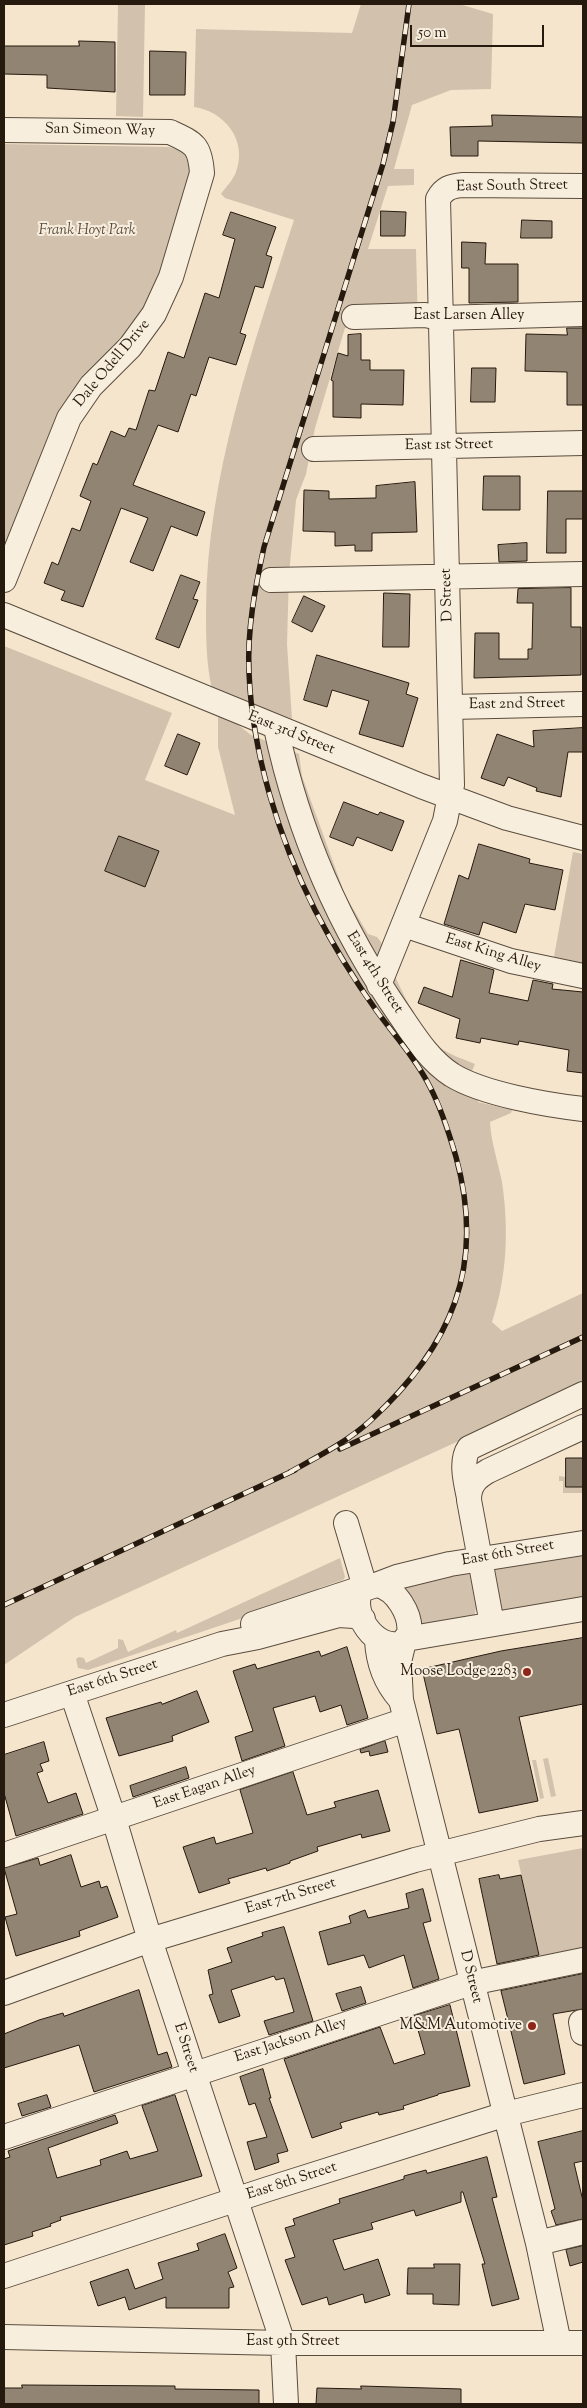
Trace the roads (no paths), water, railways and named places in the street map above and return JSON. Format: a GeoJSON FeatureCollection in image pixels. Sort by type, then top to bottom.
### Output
{"type":"FeatureCollection","features":[{"type":"Feature","properties":{"kind":"street","name":"San Simeon Way"},"geometry":{"type":"LineString","coordinates":[[4,130],[170,132],[194,144]]}},
{"type":"Feature","properties":{"kind":"street","name":"Dale Odell Drive"},"geometry":{"type":"LineString","coordinates":[[4,580],[69,418],[91,386],[130,347],[149,321],[171,277],[202,173],[201,156],[194,144]]}},
{"type":"Feature","properties":{"kind":"street","name":"East South Street"},"geometry":{"type":"LineString","coordinates":[[442,192],[451,186],[463,185],[583,186]]}},
{"type":"Feature","properties":{"kind":"street","name":"D Street"},"geometry":{"type":"LineString","coordinates":[[379,985],[445,821],[451,798],[451,707],[438,208],[442,192]]}},
{"type":"Feature","properties":{"kind":"street","name":"East Larsen Alley"},"geometry":{"type":"LineString","coordinates":[[354,317],[426,316],[440,318],[583,314]]}},
{"type":"Feature","properties":{"kind":"street","name":"East 1st Street"},"geometry":{"type":"LineString","coordinates":[[314,449],[583,443]]}},
{"type":"Feature","properties":{"kind":"street"},"geometry":{"type":"LineString","coordinates":[[271,580],[583,574]]}},
{"type":"Feature","properties":{"kind":"street","name":"East 3rd Street"},"geometry":{"type":"LineString","coordinates":[[4,615],[276,728],[451,798],[536,827],[583,838]]}},
{"type":"Feature","properties":{"kind":"street","name":"East 2nd Street"},"geometry":{"type":"LineString","coordinates":[[451,707],[583,704]]}},
{"type":"Feature","properties":{"kind":"street","name":"East 4th Street"},"geometry":{"type":"LineString","coordinates":[[276,728],[286,774],[314,859],[333,903],[379,985],[431,1058],[453,1076],[480,1087],[518,1097],[583,1109]]}},
{"type":"Feature","properties":{"kind":"street","name":"East King Alley"},"geometry":{"type":"LineString","coordinates":[[404,925],[511,961],[583,976]]}},
{"type":"Feature","properties":{"kind":"street"},"geometry":{"type":"LineString","coordinates":[[492,1624],[469,1500],[465,1453],[469,1448],[583,1394]]}},
{"type":"Feature","properties":{"kind":"street"},"geometry":{"type":"LineString","coordinates":[[469,1500],[471,1486],[482,1474],[583,1427]]}},
{"type":"Feature","properties":{"kind":"street"},"geometry":{"type":"LineString","coordinates":[[346,1523],[370,1586]]}},
{"type":"Feature","properties":{"kind":"street","name":"East 6th Street"},"geometry":{"type":"LineString","coordinates":[[222,1644],[254,1624],[404,1575],[479,1559],[583,1543]]}},
{"type":"Feature","properties":{"kind":"street"},"geometry":{"type":"LineString","coordinates":[[370,1586],[358,1600],[358,1609],[377,1640],[390,1645],[405,1640],[583,1608]]}},
{"type":"Feature","properties":{"kind":"street"},"geometry":{"type":"LineString","coordinates":[[370,1586],[391,1592],[403,1608],[409,1622],[405,1640]]}},
{"type":"Feature","properties":{"kind":"street","name":"East 6th Street"},"geometry":{"type":"LineString","coordinates":[[4,1715],[222,1644],[258,1637],[339,1615],[363,1619]]}},
{"type":"Feature","properties":{"kind":"street","name":"D Street"},"geometry":{"type":"LineString","coordinates":[[377,1640],[389,1687],[404,1710]]}},
{"type":"Feature","properties":{"kind":"street","name":"D Street"},"geometry":{"type":"LineString","coordinates":[[405,1640],[399,1662],[404,1710],[471,1983],[538,2243],[559,2343]]}},
{"type":"Feature","properties":{"kind":"street","name":"E Street"},"geometry":{"type":"LineString","coordinates":[[72,1693],[114,1819],[150,1940],[283,2343],[286,2404]]}},
{"type":"Feature","properties":{"kind":"street","name":"East Eagan Alley"},"geometry":{"type":"LineString","coordinates":[[4,1855],[114,1819],[404,1710]]}},
{"type":"Feature","properties":{"kind":"street","name":"East 7th Street"},"geometry":{"type":"LineString","coordinates":[[4,1993],[150,1940],[439,1854],[539,1829],[583,1823]]}},
{"type":"Feature","properties":{"kind":"street","name":"East Jackson Alley"},"geometry":{"type":"LineString","coordinates":[[4,2137],[471,1983],[583,1960]]}},
{"type":"Feature","properties":{"kind":"street","name":"East 8th Street"},"geometry":{"type":"LineString","coordinates":[[4,2276],[506,2114],[583,2096]]}},
{"type":"Feature","properties":{"kind":"street"},"geometry":{"type":"LineString","coordinates":[[538,2243],[583,2232]]}},
{"type":"Feature","properties":{"kind":"street","name":"East 9th Street"},"geometry":{"type":"LineString","coordinates":[[4,2337],[283,2343],[583,2343]]}},
{"type":"Feature","properties":{"kind":"railway"},"geometry":{"type":"LineString","coordinates":[[290,1472],[332,1449],[361,1429],[398,1393],[422,1363],[441,1333],[455,1302],[464,1269],[467,1234],[464,1197],[456,1157],[445,1122],[434,1096],[418,1067],[359,986],[329,936],[302,883],[290,854],[279,825],[262,764],[251,703],[249,672],[252,609],[264,547],[383,164],[393,122],[409,4]]}},
{"type":"Feature","properties":{"kind":"railway"},"geometry":{"type":"LineString","coordinates":[[340,1449],[583,1337]]}},
{"type":"Feature","properties":{"kind":"railway"},"geometry":{"type":"LineString","coordinates":[[4,1605],[295,1470]]}},
{"type":"Feature","properties":{"kind":"place","name":"Moose Lodge 2283"},"geometry":{"type":"Point","coordinates":[527,1672]}},
{"type":"Feature","properties":{"kind":"place","name":"M&M Automotive"},"geometry":{"type":"Point","coordinates":[532,2026]}},
{"type":"Feature","properties":{"kind":"park label","name":"Frank Hoyt Park"},"geometry":{"type":"Point","coordinates":[87,231]}}]}
